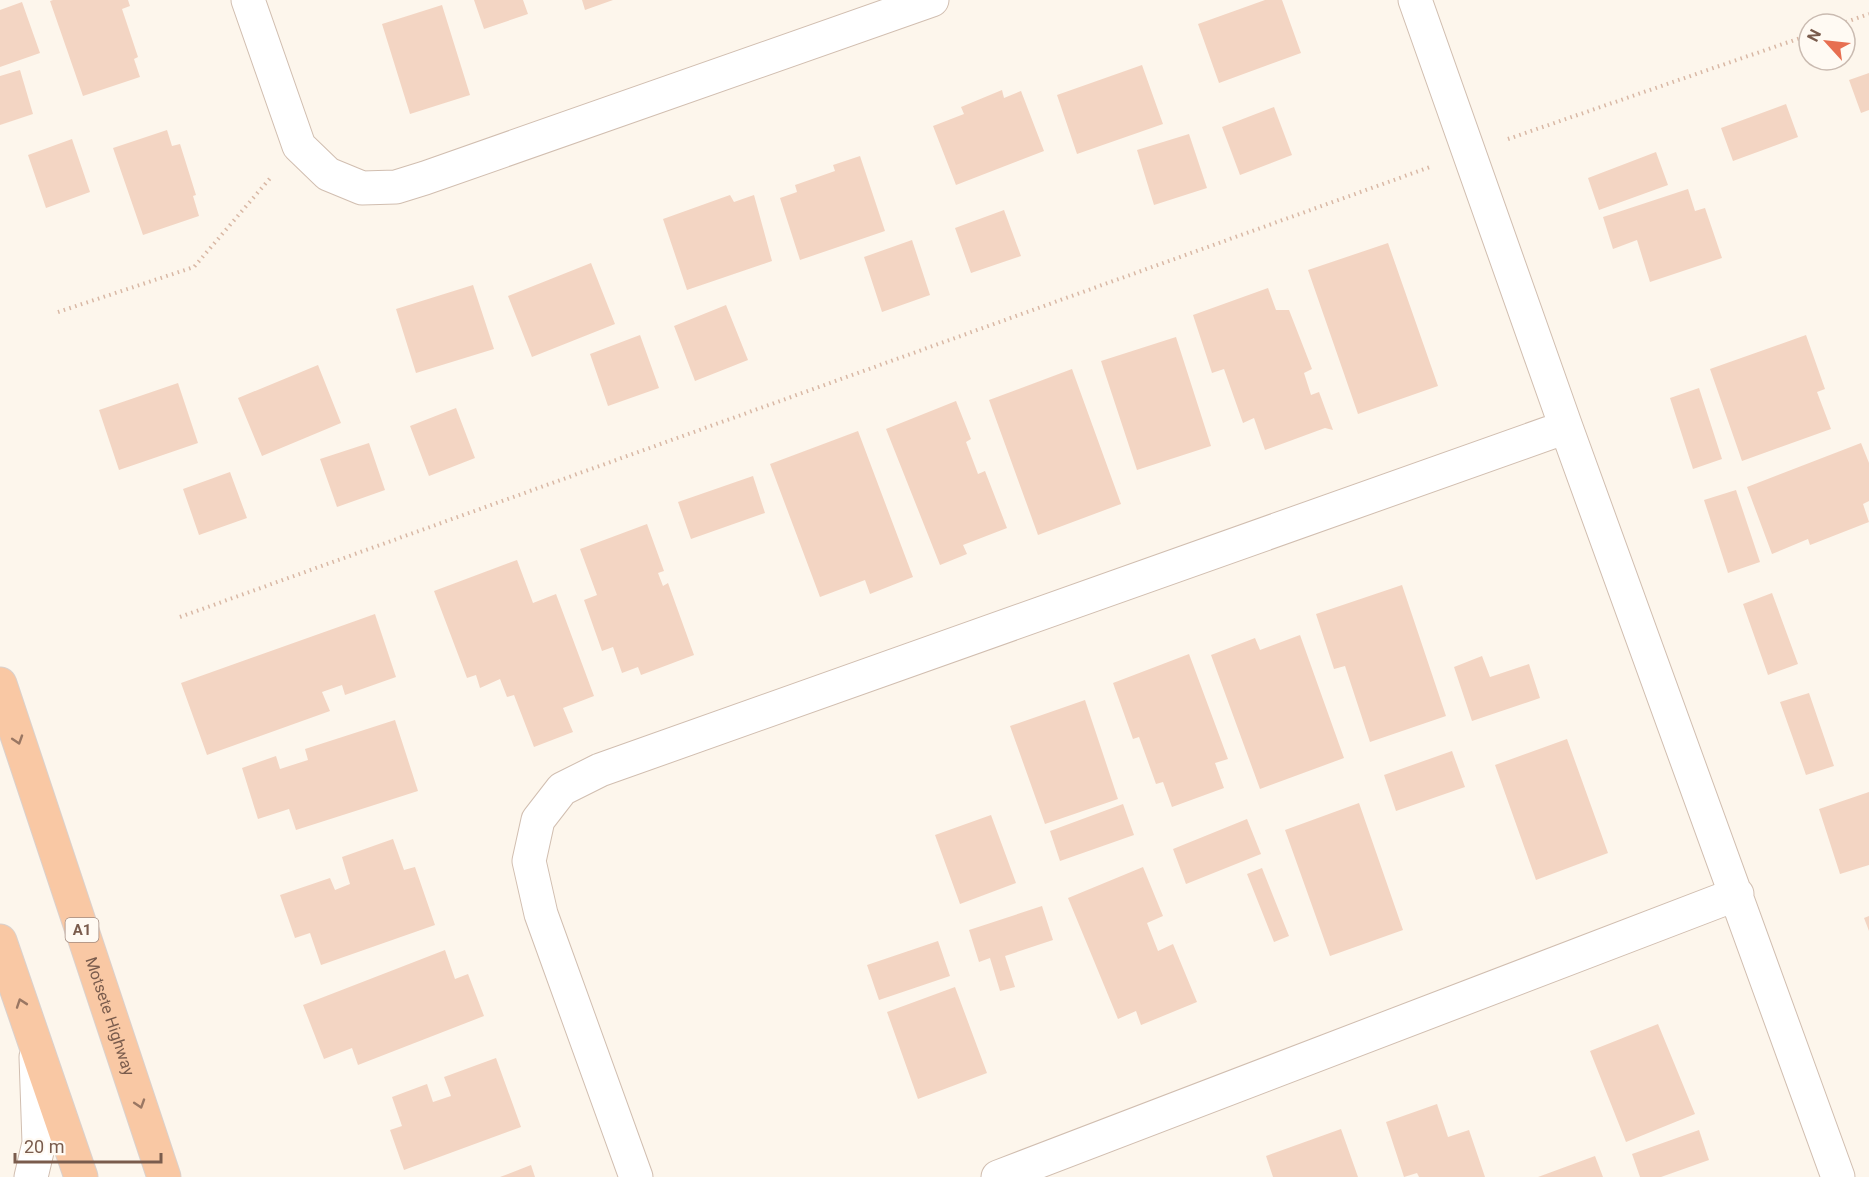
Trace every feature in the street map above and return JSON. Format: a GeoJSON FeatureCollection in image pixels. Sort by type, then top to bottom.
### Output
{"type":"FeatureCollection","features":[{"type":"Feature","properties":{"kind":"highway","name":"Motsete Highway"},"geometry":{"type":"LineString","coordinates":[[0,684],[164,1177]]}},
{"type":"Feature","properties":{"kind":"highway"},"geometry":{"type":"LineString","coordinates":[[0,940],[81,1177]]}},
{"type":"Feature","properties":{"kind":"street"},"geometry":{"type":"LineString","coordinates":[[248,0],[299,146],[328,174],[362,188],[396,187],[932,0]]}},
{"type":"Feature","properties":{"kind":"street"},"geometry":{"type":"LineString","coordinates":[[1415,0],[1566,427],[1838,1177]]}},
{"type":"Feature","properties":{"kind":"street"},"geometry":{"type":"LineString","coordinates":[[636,1177],[542,914],[529,861],[538,820],[562,789],[600,770],[1566,427]]}},
{"type":"Feature","properties":{"kind":"street"},"geometry":{"type":"LineString","coordinates":[[998,1177],[1737,894]]}},
{"type":"Feature","properties":{"kind":"street"},"geometry":{"type":"LineString","coordinates":[[31,1177],[39,1143],[35,1045]]}},
{"type":"Feature","properties":{"kind":"path"},"geometry":{"type":"LineString","coordinates":[[180,617],[1469,152],[1797,39]]}},
{"type":"Feature","properties":{"kind":"path"},"geometry":{"type":"LineString","coordinates":[[58,312],[194,267],[299,146]]}},
{"type":"Feature","properties":{"kind":"building"},"geometry":{"type":"Polygon","coordinates":[[[128,0],[130,6],[122,9],[138,57],[134,59],[140,77],[83,96],[50,1],[128,0]]]}},
{"type":"Feature","properties":{"kind":"building"},"geometry":{"type":"Polygon","coordinates":[[[474,0],[523,0],[528,14],[484,29],[474,0]]]}},
{"type":"Feature","properties":{"kind":"building"},"geometry":{"type":"Polygon","coordinates":[[[582,0],[613,0],[585,10],[582,0]]]}},
{"type":"Feature","properties":{"kind":"building"},"geometry":{"type":"Polygon","coordinates":[[[1265,0],[1282,0],[1301,53],[1219,83],[1198,24],[1265,0]]]}},
{"type":"Feature","properties":{"kind":"building"},"geometry":{"type":"Polygon","coordinates":[[[22,2],[40,53],[0,67],[0,10],[22,2]]]}},
{"type":"Feature","properties":{"kind":"building"},"geometry":{"type":"Polygon","coordinates":[[[442,5],[470,95],[410,114],[382,24],[442,5]]]}},
{"type":"Feature","properties":{"kind":"building"},"geometry":{"type":"Polygon","coordinates":[[[1142,65],[1163,124],[1077,154],[1057,95],[1142,65]]]}},
{"type":"Feature","properties":{"kind":"building"},"geometry":{"type":"Polygon","coordinates":[[[20,70],[33,114],[0,125],[0,76],[20,70]]]}},
{"type":"Feature","properties":{"kind":"building"},"geometry":{"type":"Polygon","coordinates":[[[1869,73],[1869,110],[1861,113],[1849,80],[1869,73]]]}},
{"type":"Feature","properties":{"kind":"building"},"geometry":{"type":"Polygon","coordinates":[[[1002,90],[1004,98],[1021,91],[1044,151],[956,185],[933,126],[964,114],[961,107],[1002,90]]]}},
{"type":"Feature","properties":{"kind":"building"},"geometry":{"type":"Polygon","coordinates":[[[1786,104],[1798,137],[1733,161],[1721,128],[1786,104]]]}},
{"type":"Feature","properties":{"kind":"building"},"geometry":{"type":"Polygon","coordinates":[[[1274,107],[1292,155],[1240,175],[1222,127],[1274,107]]]}},
{"type":"Feature","properties":{"kind":"building"},"geometry":{"type":"Polygon","coordinates":[[[167,130],[172,146],[180,144],[196,195],[193,196],[199,216],[143,235],[113,148],[167,130]]]}},
{"type":"Feature","properties":{"kind":"building"},"geometry":{"type":"Polygon","coordinates":[[[1189,134],[1207,188],[1154,205],[1137,150],[1189,134]]]}},
{"type":"Feature","properties":{"kind":"building"},"geometry":{"type":"Polygon","coordinates":[[[72,139],[90,192],[46,208],[28,155],[72,139]]]}},
{"type":"Feature","properties":{"kind":"building"},"geometry":{"type":"Polygon","coordinates":[[[1656,152],[1668,185],[1599,210],[1588,178],[1656,152]]]}},
{"type":"Feature","properties":{"kind":"building"},"geometry":{"type":"Polygon","coordinates":[[[860,156],[885,231],[800,260],[780,198],[797,192],[795,185],[835,171],[833,165],[860,156]]]}},
{"type":"Feature","properties":{"kind":"building"},"geometry":{"type":"Polygon","coordinates":[[[1688,189],[1695,211],[1705,208],[1722,258],[1650,282],[1637,240],[1613,249],[1603,217],[1688,189]]]}},
{"type":"Feature","properties":{"kind":"building"},"geometry":{"type":"Polygon","coordinates":[[[730,195],[734,202],[754,195],[772,261],[687,290],[663,219],[730,195]]]}},
{"type":"Feature","properties":{"kind":"building"},"geometry":{"type":"Polygon","coordinates":[[[1004,210],[1021,256],[971,273],[955,228],[1004,210]]]}},
{"type":"Feature","properties":{"kind":"building"},"geometry":{"type":"Polygon","coordinates":[[[912,240],[930,295],[882,312],[864,257],[912,240]]]}},
{"type":"Feature","properties":{"kind":"building"},"geometry":{"type":"Polygon","coordinates":[[[1388,243],[1438,386],[1358,414],[1308,270],[1388,243]]]}},
{"type":"Feature","properties":{"kind":"building"},"geometry":{"type":"Polygon","coordinates":[[[591,263],[615,324],[532,357],[508,296],[591,263]]]}},
{"type":"Feature","properties":{"kind":"building"},"geometry":{"type":"Polygon","coordinates":[[[473,285],[494,349],[416,373],[396,309],[473,285]]]}},
{"type":"Feature","properties":{"kind":"building"},"geometry":{"type":"Polygon","coordinates":[[[1268,288],[1276,310],[1289,310],[1312,369],[1304,373],[1311,395],[1319,392],[1333,430],[1325,428],[1265,450],[1254,418],[1243,423],[1224,369],[1212,373],[1193,315],[1268,288]]]}},
{"type":"Feature","properties":{"kind":"building"},"geometry":{"type":"Polygon","coordinates":[[[726,305],[748,360],[695,381],[674,326],[726,305]]]}},
{"type":"Feature","properties":{"kind":"building"},"geometry":{"type":"Polygon","coordinates":[[[640,335],[659,388],[608,406],[590,354],[640,335]]]}},
{"type":"Feature","properties":{"kind":"building"},"geometry":{"type":"Polygon","coordinates":[[[1806,335],[1825,389],[1817,392],[1831,429],[1742,461],[1710,369],[1806,335]]]}},
{"type":"Feature","properties":{"kind":"building"},"geometry":{"type":"Polygon","coordinates":[[[1176,337],[1211,446],[1137,470],[1101,361],[1176,337]]]}},
{"type":"Feature","properties":{"kind":"building"},"geometry":{"type":"Polygon","coordinates":[[[318,365],[341,423],[262,456],[238,398],[318,365]]]}},
{"type":"Feature","properties":{"kind":"building"},"geometry":{"type":"Polygon","coordinates":[[[1072,369],[1121,504],[1038,535],[989,400],[1072,369]]]}},
{"type":"Feature","properties":{"kind":"building"},"geometry":{"type":"Polygon","coordinates":[[[178,383],[198,443],[119,470],[99,410],[178,383]]]}},
{"type":"Feature","properties":{"kind":"building"},"geometry":{"type":"Polygon","coordinates":[[[1699,388],[1722,459],[1693,469],[1670,398],[1699,388]]]}},
{"type":"Feature","properties":{"kind":"building"},"geometry":{"type":"Polygon","coordinates":[[[956,401],[971,439],[966,442],[978,474],[985,471],[1007,528],[963,545],[967,554],[940,565],[886,429],[956,401]]]}},
{"type":"Feature","properties":{"kind":"building"},"geometry":{"type":"Polygon","coordinates":[[[456,408],[475,458],[429,476],[410,426],[456,408]]]}},
{"type":"Feature","properties":{"kind":"building"},"geometry":{"type":"Polygon","coordinates":[[[858,431],[913,577],[870,594],[865,580],[820,597],[770,464],[858,431]]]}},
{"type":"Feature","properties":{"kind":"building"},"geometry":{"type":"Polygon","coordinates":[[[369,443],[385,490],[337,507],[320,459],[369,443]]]}},
{"type":"Feature","properties":{"kind":"building"},"geometry":{"type":"Polygon","coordinates":[[[1861,443],[1869,463],[1869,501],[1863,504],[1869,522],[1810,545],[1808,539],[1772,554],[1747,487],[1861,443]]]}},
{"type":"Feature","properties":{"kind":"building"},"geometry":{"type":"Polygon","coordinates":[[[230,472],[247,518],[199,535],[183,489],[230,472]]]}},
{"type":"Feature","properties":{"kind":"building"},"geometry":{"type":"Polygon","coordinates":[[[753,476],[765,513],[691,539],[678,502],[753,476]]]}},
{"type":"Feature","properties":{"kind":"building"},"geometry":{"type":"Polygon","coordinates":[[[1736,490],[1760,562],[1728,573],[1704,500],[1736,490]]]}},
{"type":"Feature","properties":{"kind":"building"},"geometry":{"type":"Polygon","coordinates":[[[647,524],[664,571],[658,573],[663,586],[668,583],[694,655],[641,675],[638,667],[622,673],[613,647],[602,651],[584,600],[597,595],[580,549],[647,524]]]}},
{"type":"Feature","properties":{"kind":"building"},"geometry":{"type":"Polygon","coordinates":[[[517,560],[533,603],[556,594],[594,696],[563,708],[573,732],[534,747],[514,695],[507,697],[500,679],[480,688],[476,675],[467,678],[434,591],[517,560]]]}},
{"type":"Feature","properties":{"kind":"building"},"geometry":{"type":"Polygon","coordinates":[[[1402,585],[1446,716],[1370,742],[1345,666],[1334,669],[1316,614],[1402,585]]]}},
{"type":"Feature","properties":{"kind":"building"},"geometry":{"type":"Polygon","coordinates":[[[1772,593],[1798,664],[1768,675],[1743,604],[1772,593]]]}},
{"type":"Feature","properties":{"kind":"building"},"geometry":{"type":"Polygon","coordinates":[[[375,614],[396,677],[345,695],[342,685],[322,692],[330,711],[207,755],[181,683],[375,614]]]}},
{"type":"Feature","properties":{"kind":"building"},"geometry":{"type":"Polygon","coordinates":[[[1300,635],[1344,758],[1260,789],[1211,655],[1255,638],[1260,650],[1300,635]]]}},
{"type":"Feature","properties":{"kind":"building"},"geometry":{"type":"Polygon","coordinates":[[[1189,654],[1228,759],[1215,763],[1224,788],[1172,807],[1163,782],[1156,784],[1139,737],[1133,739],[1113,683],[1189,654]]]}},
{"type":"Feature","properties":{"kind":"building"},"geometry":{"type":"Polygon","coordinates":[[[1482,656],[1490,677],[1529,664],[1540,698],[1472,721],[1454,667],[1482,656]]]}},
{"type":"Feature","properties":{"kind":"building"},"geometry":{"type":"Polygon","coordinates":[[[1809,693],[1834,766],[1806,775],[1780,702],[1809,693]]]}},
{"type":"Feature","properties":{"kind":"building"},"geometry":{"type":"Polygon","coordinates":[[[1085,700],[1118,799],[1045,824],[1010,726],[1085,700]]]}},
{"type":"Feature","properties":{"kind":"building"},"geometry":{"type":"Polygon","coordinates":[[[395,720],[418,791],[296,830],[289,809],[258,819],[242,768],[276,756],[280,769],[308,760],[305,749],[395,720]]]}},
{"type":"Feature","properties":{"kind":"building"},"geometry":{"type":"Polygon","coordinates":[[[1567,739],[1608,853],[1536,880],[1495,765],[1567,739]]]}},
{"type":"Feature","properties":{"kind":"building"},"geometry":{"type":"Polygon","coordinates":[[[1452,751],[1465,787],[1396,811],[1384,775],[1452,751]]]}},
{"type":"Feature","properties":{"kind":"building"},"geometry":{"type":"Polygon","coordinates":[[[1869,792],[1869,865],[1840,874],[1819,809],[1869,792]]]}},
{"type":"Feature","properties":{"kind":"building"},"geometry":{"type":"Polygon","coordinates":[[[1359,803],[1403,930],[1330,956],[1285,830],[1359,803]]]}},
{"type":"Feature","properties":{"kind":"building"},"geometry":{"type":"Polygon","coordinates":[[[1123,804],[1134,835],[1060,861],[1050,831],[1123,804]]]}},
{"type":"Feature","properties":{"kind":"building"},"geometry":{"type":"Polygon","coordinates":[[[991,815],[1016,883],[960,904],[935,835],[991,815]]]}},
{"type":"Feature","properties":{"kind":"building"},"geometry":{"type":"Polygon","coordinates":[[[1247,819],[1261,854],[1186,884],[1173,849],[1247,819]]]}},
{"type":"Feature","properties":{"kind":"building"},"geometry":{"type":"Polygon","coordinates":[[[393,839],[404,870],[415,867],[435,925],[321,965],[310,933],[295,938],[280,895],[330,878],[335,890],[350,884],[342,857],[393,839]]]}},
{"type":"Feature","properties":{"kind":"building"},"geometry":{"type":"Polygon","coordinates":[[[1143,867],[1163,916],[1147,923],[1158,951],[1173,944],[1197,1002],[1141,1025],[1136,1011],[1118,1019],[1068,898],[1143,867]]]}},
{"type":"Feature","properties":{"kind":"building"},"geometry":{"type":"Polygon","coordinates":[[[1262,868],[1289,936],[1274,942],[1247,874],[1262,868]]]}},
{"type":"Feature","properties":{"kind":"building"},"geometry":{"type":"Polygon","coordinates":[[[1042,906],[1053,940],[1005,956],[1015,987],[1000,991],[990,958],[979,962],[969,930],[1042,906]]]}},
{"type":"Feature","properties":{"kind":"building"},"geometry":{"type":"Polygon","coordinates":[[[1869,916],[1869,931],[1864,918],[1869,916]]]}},
{"type":"Feature","properties":{"kind":"building"},"geometry":{"type":"Polygon","coordinates":[[[938,941],[950,976],[879,1000],[867,965],[938,941]]]}},
{"type":"Feature","properties":{"kind":"building"},"geometry":{"type":"Polygon","coordinates":[[[445,950],[455,979],[468,974],[484,1016],[358,1065],[352,1048],[324,1059],[303,1005],[445,950]]]}},
{"type":"Feature","properties":{"kind":"building"},"geometry":{"type":"Polygon","coordinates":[[[955,987],[987,1073],[918,1099],[887,1012],[955,987]]]}},
{"type":"Feature","properties":{"kind":"building"},"geometry":{"type":"Polygon","coordinates":[[[1658,1024],[1695,1114],[1626,1142],[1590,1051],[1658,1024]]]}},
{"type":"Feature","properties":{"kind":"building"},"geometry":{"type":"Polygon","coordinates":[[[496,1058],[521,1127],[404,1170],[390,1130],[402,1126],[392,1097],[427,1084],[433,1102],[451,1096],[444,1077],[496,1058]]]}},
{"type":"Feature","properties":{"kind":"building"},"geometry":{"type":"Polygon","coordinates":[[[1437,1104],[1448,1137],[1469,1130],[1485,1177],[1419,1177],[1417,1173],[1404,1177],[1386,1122],[1437,1104]]]}},
{"type":"Feature","properties":{"kind":"building"},"geometry":{"type":"Polygon","coordinates":[[[1341,1129],[1358,1177],[1273,1177],[1266,1156],[1341,1129]]]}},
{"type":"Feature","properties":{"kind":"building"},"geometry":{"type":"Polygon","coordinates":[[[1699,1130],[1709,1160],[1661,1177],[1640,1177],[1632,1154],[1699,1130]]]}},
{"type":"Feature","properties":{"kind":"building"},"geometry":{"type":"Polygon","coordinates":[[[1595,1156],[1603,1177],[1538,1177],[1595,1156]]]}},
{"type":"Feature","properties":{"kind":"building"},"geometry":{"type":"Polygon","coordinates":[[[531,1165],[535,1177],[500,1177],[531,1165]]]}}]}
